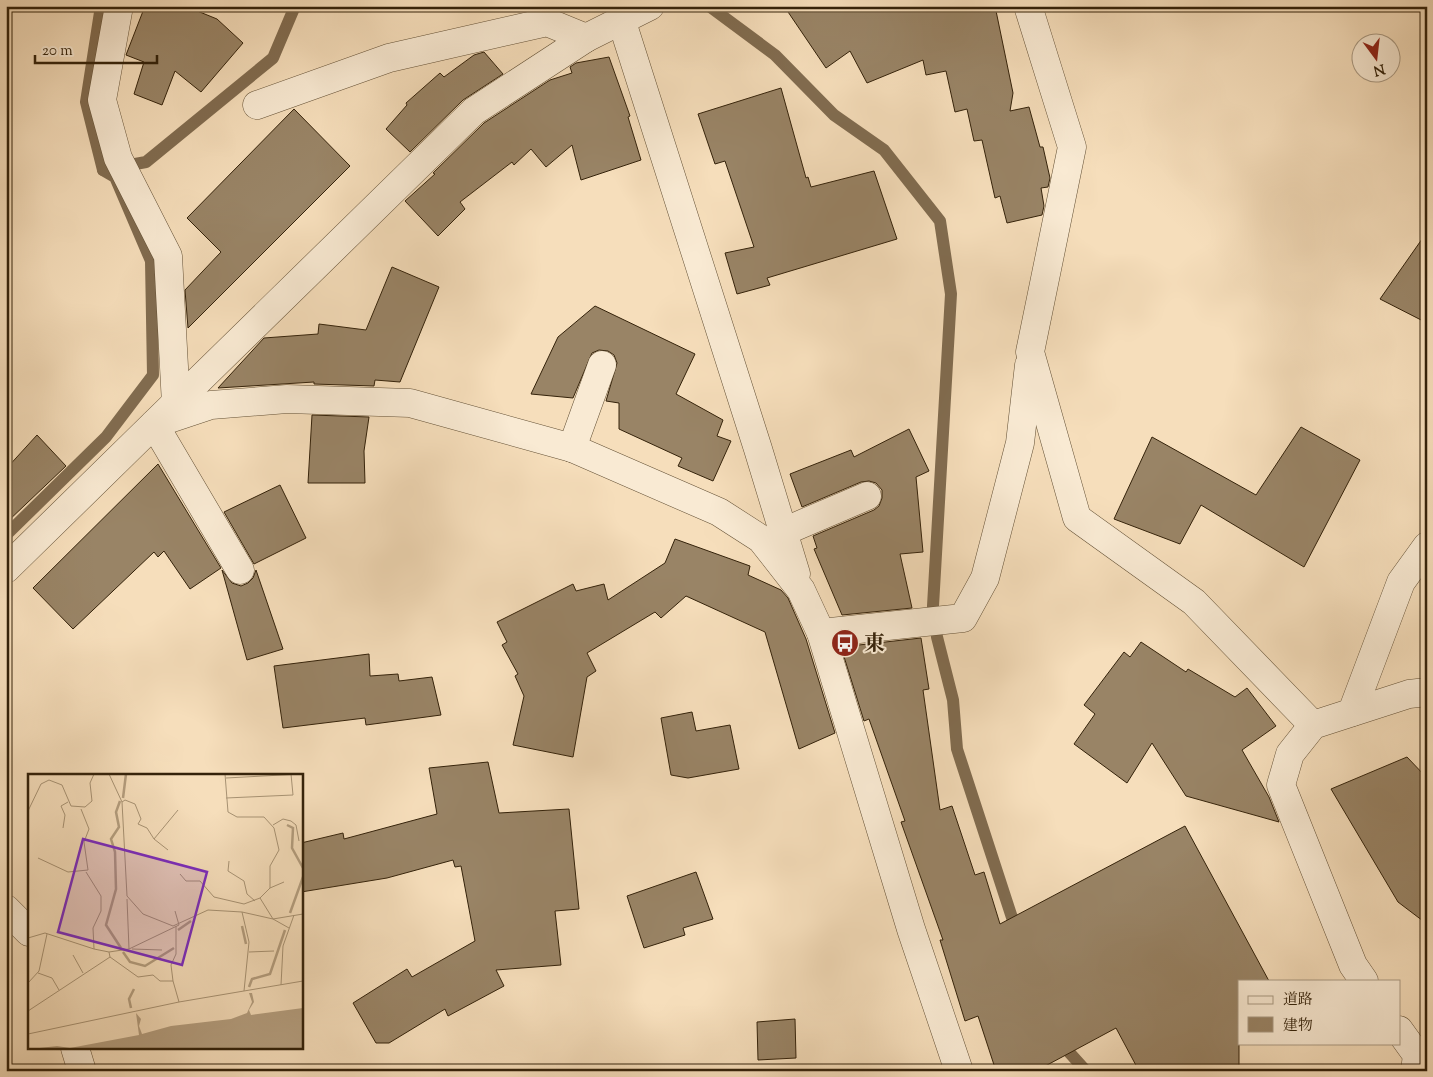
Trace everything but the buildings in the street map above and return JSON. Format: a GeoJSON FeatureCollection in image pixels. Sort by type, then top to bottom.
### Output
{"type":"FeatureCollection","features":[{"type":"Feature","properties":{"kind":"street"},"geometry":{"type":"LineString","coordinates":[[119,6],[102,100],[124,170],[168,256],[176,404]]}},
{"type":"Feature","properties":{"kind":"street"},"geometry":{"type":"LineString","coordinates":[[6,569],[474,111],[586,38],[650,6]]}},
{"type":"Feature","properties":{"kind":"street"},"geometry":{"type":"LineString","coordinates":[[821,633],[962,618],[986,578],[1020,443],[1030,352],[1072,147],[1028,6]]}},
{"type":"Feature","properties":{"kind":"street"},"geometry":{"type":"LineString","coordinates":[[621,19],[801,590],[821,633],[911,928],[958,1071]]}},
{"type":"Feature","properties":{"kind":"street"},"geometry":{"type":"LineString","coordinates":[[257,105],[389,58],[547,22],[586,38]]}},
{"type":"Feature","properties":{"kind":"street"},"geometry":{"type":"LineString","coordinates":[[1030,352],[1077,518],[1194,602],[1313,724]]}},
{"type":"Feature","properties":{"kind":"street"},"geometry":{"type":"LineString","coordinates":[[572,448],[602,365]]}},
{"type":"Feature","properties":{"kind":"street"},"geometry":{"type":"LineString","coordinates":[[154,424],[211,405],[287,399],[410,403],[572,448],[719,512],[761,539],[801,590]]}},
{"type":"Feature","properties":{"kind":"street"},"geometry":{"type":"LineString","coordinates":[[154,424],[240,570]]}},
{"type":"Feature","properties":{"kind":"street"},"geometry":{"type":"LineString","coordinates":[[783,532],[867,496]]}},
{"type":"Feature","properties":{"kind":"street"},"geometry":{"type":"LineString","coordinates":[[1352,712],[1401,582],[1427,546]]}},
{"type":"Feature","properties":{"kind":"street"},"geometry":{"type":"LineString","coordinates":[[1363,980],[1353,965],[1280,785],[1290,754],[1313,724],[1409,694],[1427,692]]}},
{"type":"Feature","properties":{"kind":"street"},"geometry":{"type":"LineString","coordinates":[[6,909],[28,931]]}},
{"type":"Feature","properties":{"kind":"street"},"geometry":{"type":"LineString","coordinates":[[1400,1031],[1417,1055],[1414,1071]]}},
{"type":"Feature","properties":{"kind":"street"},"geometry":{"type":"LineString","coordinates":[[76,1050],[82,1071]]}},
{"type":"Feature","properties":{"kind":"waterway"},"geometry":{"type":"LineString","coordinates":[[101,6],[86,102],[103,170],[146,162],[273,58],[295,6]]}},
{"type":"Feature","properties":{"kind":"waterway"},"geometry":{"type":"LineString","coordinates":[[709,6],[775,55],[834,115],[884,150],[940,221],[951,294],[933,606],[937,637],[953,700],[957,749],[1017,933]]}},
{"type":"Feature","properties":{"kind":"waterway"},"geometry":{"type":"LineString","coordinates":[[6,535],[106,437],[153,375],[151,261],[115,177],[103,170]]}},
{"type":"Feature","properties":{"kind":"waterway"},"geometry":{"type":"LineString","coordinates":[[1059,1041],[1086,1071]]}},
{"type":"Feature","properties":{"kind":"place","name":"東"},"geometry":{"type":"Point","coordinates":[845,643]}}]}
